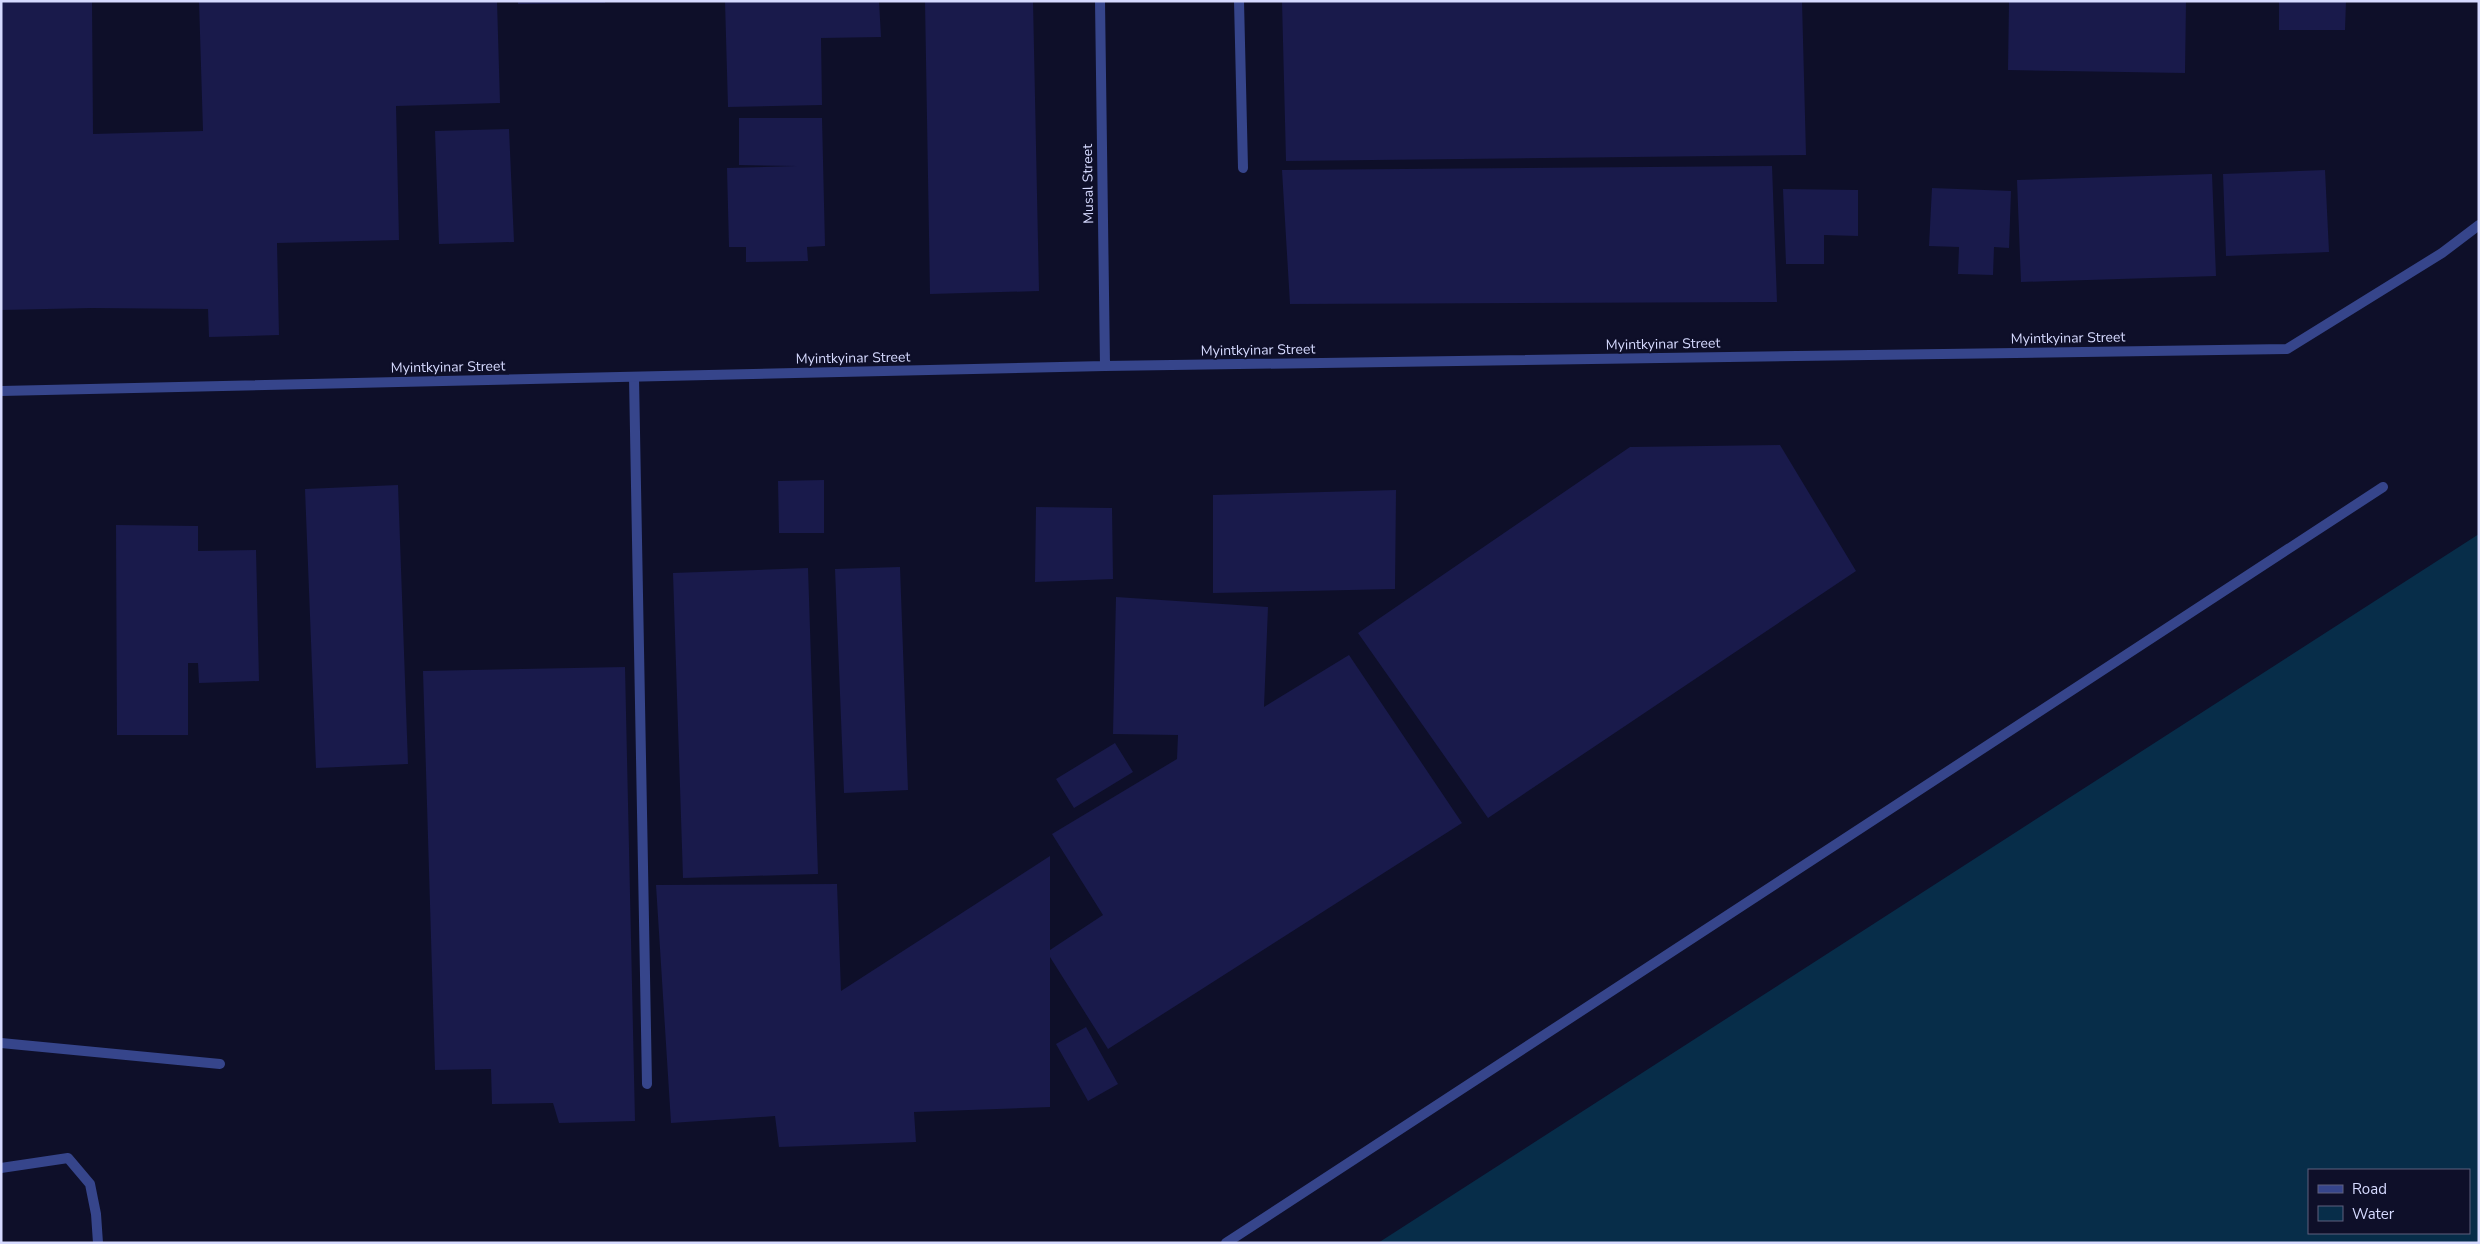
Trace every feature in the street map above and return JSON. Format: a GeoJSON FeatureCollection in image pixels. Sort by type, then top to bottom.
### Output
{"type":"FeatureCollection","features":[{"type":"Feature","properties":{"kind":"street","name":"Musal Street"},"geometry":{"type":"LineString","coordinates":[[1100,1],[1105,366]]}},
{"type":"Feature","properties":{"kind":"street"},"geometry":{"type":"LineString","coordinates":[[1239,1],[1243,168]]}},
{"type":"Feature","properties":{"kind":"street","name":"Myintkyinar Street"},"geometry":{"type":"LineString","coordinates":[[1,391],[1105,366],[2287,349],[2442,253],[2479,225]]}},
{"type":"Feature","properties":{"kind":"street"},"geometry":{"type":"LineString","coordinates":[[634,376],[647,1084]]}},
{"type":"Feature","properties":{"kind":"street"},"geometry":{"type":"LineString","coordinates":[[1226,1243],[2383,487]]}},
{"type":"Feature","properties":{"kind":"street"},"geometry":{"type":"LineString","coordinates":[[1,1043],[220,1064]]}},
{"type":"Feature","properties":{"kind":"street"},"geometry":{"type":"LineString","coordinates":[[1,1168],[68,1158],[90,1184],[96,1214],[98,1243]]}},
{"type":"Feature","properties":{"kind":"water"},"geometry":{"type":"Polygon","coordinates":[[[2479,534],[2479,1243],[1378,1243],[2479,534]]]}},
{"type":"Feature","properties":{"kind":"building"},"geometry":{"type":"Polygon","coordinates":[[[1,1],[92,1],[93,134],[203,131],[199,1],[497,1],[500,103],[396,106],[399,240],[277,243],[279,335],[209,337],[208,309],[92,308],[1,310],[1,1]]]}},
{"type":"Feature","properties":{"kind":"building"},"geometry":{"type":"Polygon","coordinates":[[[518,1],[605,1],[605,3],[518,4],[518,1]]]}},
{"type":"Feature","properties":{"kind":"building"},"geometry":{"type":"Polygon","coordinates":[[[725,1],[879,1],[881,37],[821,38],[822,105],[728,107],[725,1]]]}},
{"type":"Feature","properties":{"kind":"building"},"geometry":{"type":"Polygon","coordinates":[[[925,1],[1033,1],[1039,291],[930,294],[925,1]]]}},
{"type":"Feature","properties":{"kind":"building"},"geometry":{"type":"Polygon","coordinates":[[[1282,1],[1802,1],[1806,155],[1286,161],[1282,1]]]}},
{"type":"Feature","properties":{"kind":"building"},"geometry":{"type":"Polygon","coordinates":[[[2009,1],[2186,1],[2185,73],[2008,70],[2009,1]]]}},
{"type":"Feature","properties":{"kind":"building"},"geometry":{"type":"Polygon","coordinates":[[[2279,1],[2346,1],[2345,30],[2279,30],[2279,1]]]}},
{"type":"Feature","properties":{"kind":"building"},"geometry":{"type":"Polygon","coordinates":[[[739,118],[822,118],[825,246],[807,247],[808,261],[746,262],[746,247],[729,247],[727,168],[797,166],[739,165],[739,118]]]}},
{"type":"Feature","properties":{"kind":"building"},"geometry":{"type":"Polygon","coordinates":[[[509,129],[514,242],[439,244],[435,131],[509,129]]]}},
{"type":"Feature","properties":{"kind":"building"},"geometry":{"type":"Polygon","coordinates":[[[1772,166],[1777,302],[1290,304],[1282,170],[1772,166]]]}},
{"type":"Feature","properties":{"kind":"building"},"geometry":{"type":"Polygon","coordinates":[[[2325,170],[2329,252],[2226,256],[2223,174],[2325,170]]]}},
{"type":"Feature","properties":{"kind":"building"},"geometry":{"type":"Polygon","coordinates":[[[2212,174],[2216,276],[2021,282],[2017,180],[2212,174]]]}},
{"type":"Feature","properties":{"kind":"building"},"geometry":{"type":"Polygon","coordinates":[[[1932,188],[2011,191],[2009,248],[1994,247],[1993,275],[1958,274],[1959,247],[1929,246],[1932,188]]]}},
{"type":"Feature","properties":{"kind":"building"},"geometry":{"type":"Polygon","coordinates":[[[1783,189],[1858,190],[1858,236],[1824,235],[1824,264],[1786,264],[1783,189]]]}},
{"type":"Feature","properties":{"kind":"building"},"geometry":{"type":"Polygon","coordinates":[[[1780,445],[1856,571],[1488,818],[1358,633],[1630,447],[1780,445]]]}},
{"type":"Feature","properties":{"kind":"building"},"geometry":{"type":"Polygon","coordinates":[[[824,480],[824,533],[779,533],[778,481],[824,480]]]}},
{"type":"Feature","properties":{"kind":"building"},"geometry":{"type":"Polygon","coordinates":[[[398,485],[408,764],[316,768],[305,489],[398,485]]]}},
{"type":"Feature","properties":{"kind":"building"},"geometry":{"type":"Polygon","coordinates":[[[1396,490],[1395,589],[1213,593],[1213,495],[1396,490]]]}},
{"type":"Feature","properties":{"kind":"building"},"geometry":{"type":"Polygon","coordinates":[[[1036,507],[1112,508],[1113,579],[1035,582],[1036,507]]]}},
{"type":"Feature","properties":{"kind":"building"},"geometry":{"type":"Polygon","coordinates":[[[116,525],[198,526],[198,551],[256,550],[259,681],[199,683],[198,663],[188,663],[188,735],[117,735],[116,525]]]}},
{"type":"Feature","properties":{"kind":"building"},"geometry":{"type":"Polygon","coordinates":[[[900,567],[908,790],[844,793],[835,569],[900,567]]]}},
{"type":"Feature","properties":{"kind":"building"},"geometry":{"type":"Polygon","coordinates":[[[808,568],[818,874],[683,878],[673,573],[808,568]]]}},
{"type":"Feature","properties":{"kind":"building"},"geometry":{"type":"Polygon","coordinates":[[[1116,597],[1268,607],[1264,707],[1349,655],[1462,823],[1108,1049],[1050,957],[1050,1107],[914,1112],[916,1142],[779,1147],[775,1116],[671,1123],[656,885],[837,884],[841,991],[1050,856],[1050,950],[1103,915],[1052,834],[1177,759],[1178,735],[1113,734],[1116,597]]]}},
{"type":"Feature","properties":{"kind":"building"},"geometry":{"type":"Polygon","coordinates":[[[625,667],[635,1121],[559,1123],[553,1103],[492,1104],[491,1069],[435,1070],[423,671],[625,667]]]}},
{"type":"Feature","properties":{"kind":"building"},"geometry":{"type":"Polygon","coordinates":[[[1115,743],[1133,772],[1074,808],[1056,779],[1115,743]]]}},
{"type":"Feature","properties":{"kind":"building"},"geometry":{"type":"Polygon","coordinates":[[[1086,1027],[1118,1084],[1088,1101],[1056,1044],[1086,1027]]]}}]}
